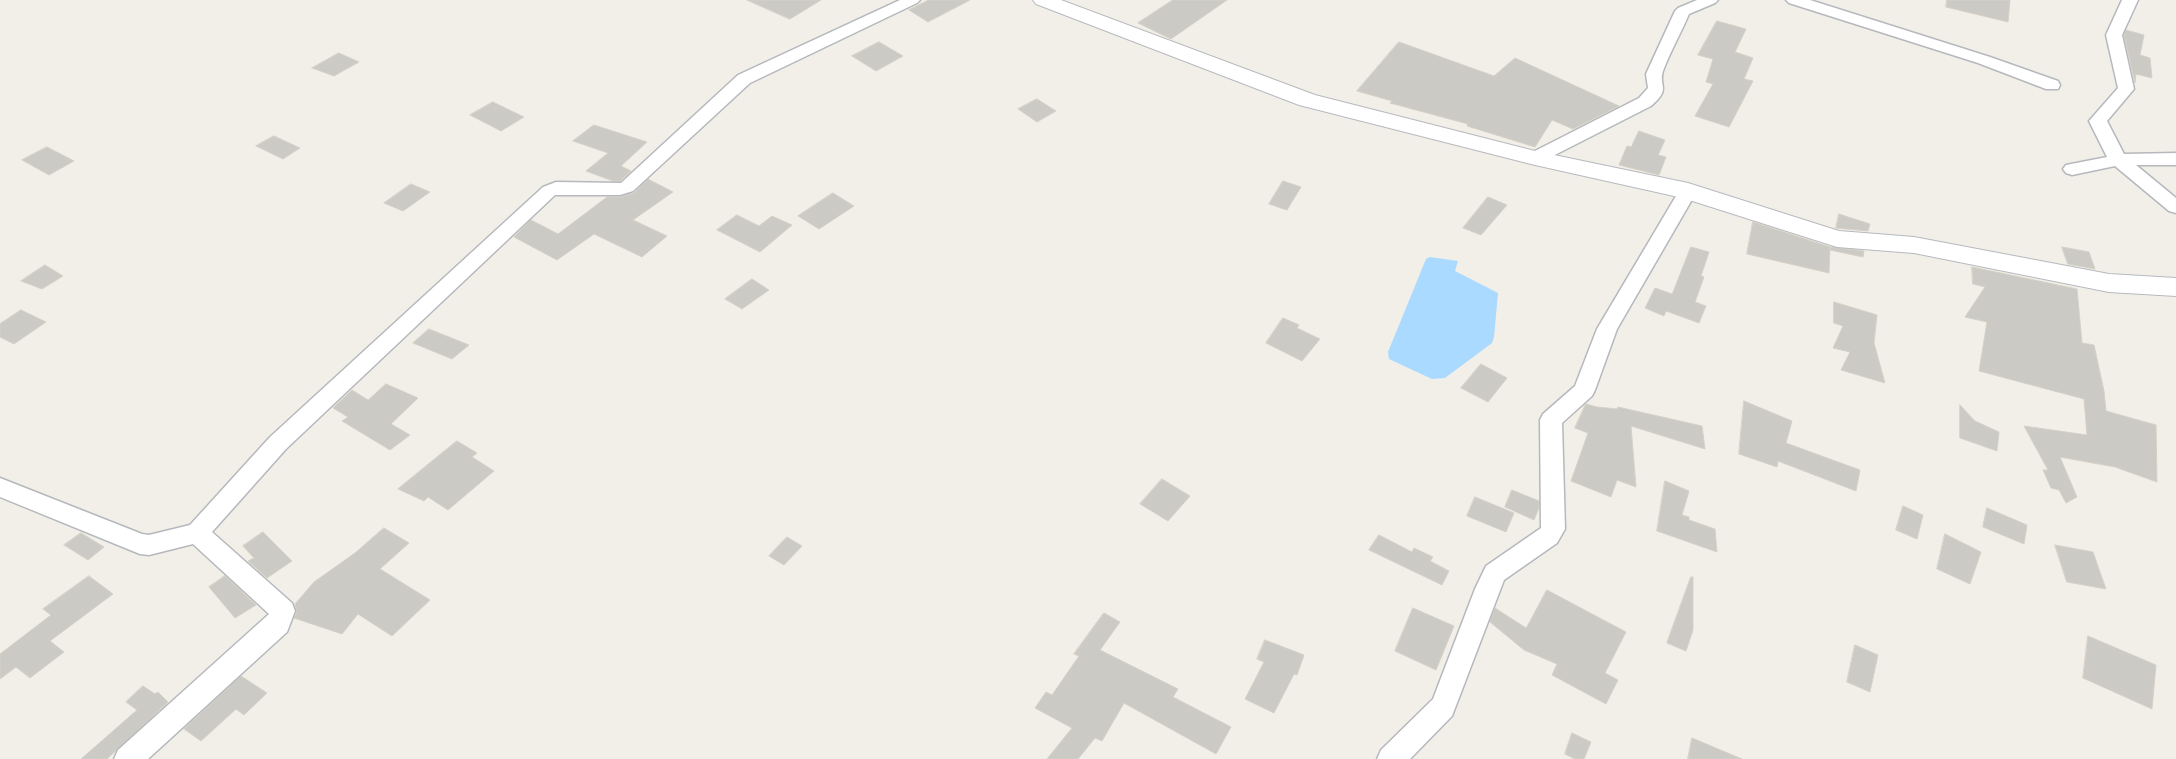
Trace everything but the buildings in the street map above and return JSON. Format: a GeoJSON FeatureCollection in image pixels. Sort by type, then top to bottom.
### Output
{"type":"FeatureCollection","features":[{"type":"Feature","properties":{"kind":"street"},"geometry":{"type":"LineString","coordinates":[[0,487],[140,544],[149,545],[197,533],[278,443],[549,191],[556,188],[620,189],[627,187],[744,80],[912,0]]}},
{"type":"Feature","properties":{"kind":"street"},"geometry":{"type":"LineString","coordinates":[[1043,0],[1245,78],[1308,100],[1535,158],[1688,191],[1837,238],[1914,245],[2109,283],[2176,287]]}},
{"type":"Feature","properties":{"kind":"street"},"geometry":{"type":"LineString","coordinates":[[1535,158],[1645,102],[1652,96],[1656,88],[1654,74],[1683,11],[1710,0]]}},
{"type":"Feature","properties":{"kind":"street"},"geometry":{"type":"LineString","coordinates":[[1794,0],[1984,60],[2052,85]]}},
{"type":"Feature","properties":{"kind":"street"},"geometry":{"type":"LineString","coordinates":[[2130,0],[2114,35],[2126,89],[2098,121],[2118,160],[2176,207]]}},
{"type":"Feature","properties":{"kind":"street"},"geometry":{"type":"LineString","coordinates":[[2072,170],[2118,160],[2176,159]]}},
{"type":"Feature","properties":{"kind":"street"},"geometry":{"type":"LineString","coordinates":[[1391,759],[1442,707],[1487,589],[1495,573],[1549,536],[1553,529],[1552,420],[1584,390],[1607,329],[1688,191]]}},
{"type":"Feature","properties":{"kind":"street"},"geometry":{"type":"LineString","coordinates":[[128,759],[278,624],[280,619],[282,611],[197,533]]}},
{"type":"Feature","properties":{"kind":"water"},"geometry":{"type":"Polygon","coordinates":[[[1430,257],[1458,261],[1455,271],[1498,293],[1492,343],[1445,378],[1432,379],[1389,359],[1388,352],[1426,259],[1430,257]]]}}]}
